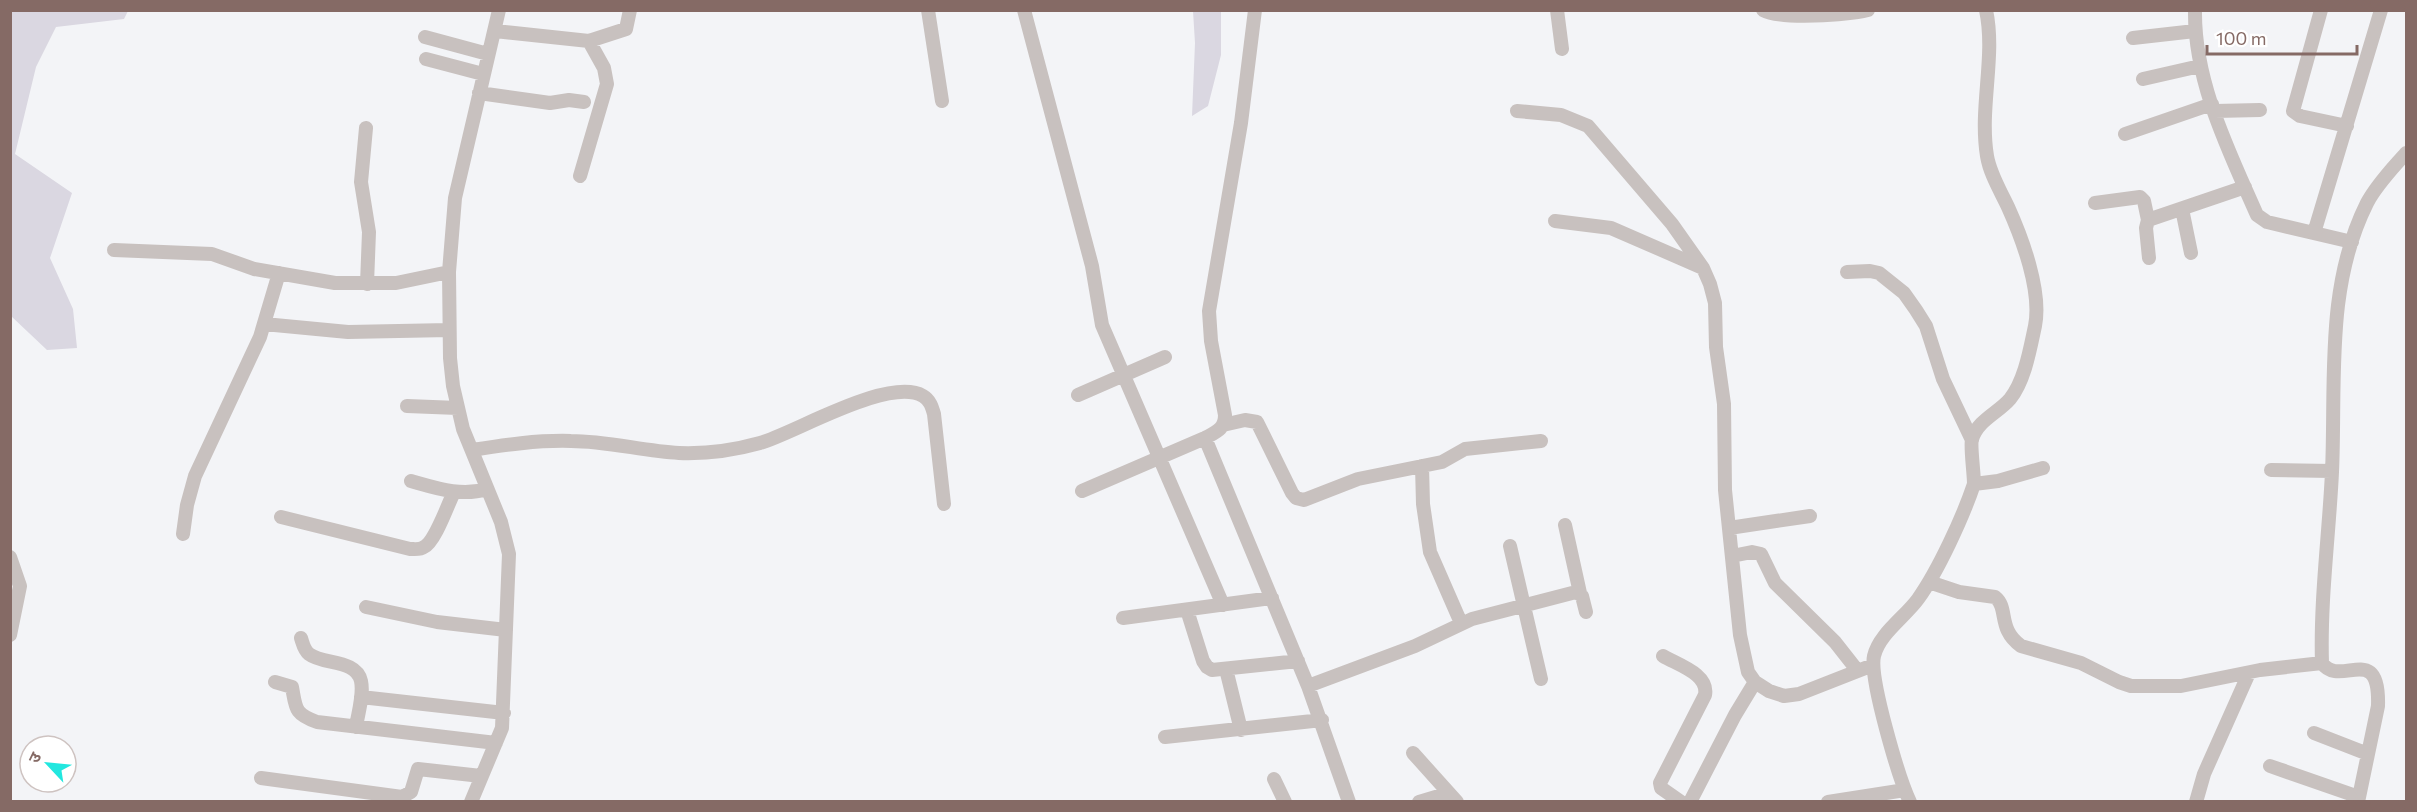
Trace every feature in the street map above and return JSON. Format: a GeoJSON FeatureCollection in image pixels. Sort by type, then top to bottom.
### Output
{"type":"FeatureCollection","features":[{"type":"Feature","properties":{"kind":"street"},"geometry":{"type":"LineString","coordinates":[[471,801],[502,728],[509,554],[501,522],[472,450],[453,386],[449,330],[449,273],[455,198],[499,10]]}},
{"type":"Feature","properties":{"kind":"street"},"geometry":{"type":"LineString","coordinates":[[495,32],[589,41],[626,28],[630,10]]}},
{"type":"Feature","properties":{"kind":"street"},"geometry":{"type":"LineString","coordinates":[[928,10],[942,101]]}},
{"type":"Feature","properties":{"kind":"street"},"geometry":{"type":"LineString","coordinates":[[1024,10],[1092,266],[1098,310],[1123,374],[1223,605]]}},
{"type":"Feature","properties":{"kind":"street"},"geometry":{"type":"LineString","coordinates":[[1082,490],[1205,438],[1220,430],[1223,425],[1225,415],[1211,341],[1209,311],[1241,123],[1255,10]]}},
{"type":"Feature","properties":{"kind":"street"},"geometry":{"type":"LineString","coordinates":[[1557,10],[1562,49]]}},
{"type":"Feature","properties":{"kind":"street"},"geometry":{"type":"LineString","coordinates":[[1763,10],[1776,14],[1801,15],[1868,10]]}},
{"type":"Feature","properties":{"kind":"street"},"geometry":{"type":"LineString","coordinates":[[1972,440],[1978,428],[2009,400],[2018,387],[2035,324],[2036,309],[2029,265],[2020,234],[1991,171],[1988,159],[1985,140],[1985,95],[1990,44],[1986,10]]}},
{"type":"Feature","properties":{"kind":"street"},"geometry":{"type":"LineString","coordinates":[[2195,10],[2195,31],[2200,66],[2214,108],[2257,214],[2262,220],[2352,242]]}},
{"type":"Feature","properties":{"kind":"street"},"geometry":{"type":"LineString","coordinates":[[2321,10],[2294,111],[2300,116],[2347,126]]}},
{"type":"Feature","properties":{"kind":"street"},"geometry":{"type":"LineString","coordinates":[[2314,233],[2381,10]]}},
{"type":"Feature","properties":{"kind":"street"},"geometry":{"type":"LineString","coordinates":[[2133,38],[2195,31]]}},
{"type":"Feature","properties":{"kind":"street"},"geometry":{"type":"LineString","coordinates":[[425,37],[488,54]]}},
{"type":"Feature","properties":{"kind":"street"},"geometry":{"type":"LineString","coordinates":[[580,176],[607,84],[604,68],[589,41]]}},
{"type":"Feature","properties":{"kind":"street"},"geometry":{"type":"LineString","coordinates":[[426,59],[483,74]]}},
{"type":"Feature","properties":{"kind":"street"},"geometry":{"type":"LineString","coordinates":[[2143,80],[2200,66]]}},
{"type":"Feature","properties":{"kind":"street"},"geometry":{"type":"LineString","coordinates":[[479,93],[550,103],[569,100],[584,102]]}},
{"type":"Feature","properties":{"kind":"street"},"geometry":{"type":"LineString","coordinates":[[2125,134],[2214,108],[2260,110]]}},
{"type":"Feature","properties":{"kind":"street"},"geometry":{"type":"LineString","coordinates":[[1517,111],[1561,116],[1575,119],[1588,126],[1607,145],[1672,224],[1703,268],[1710,284],[1715,303],[1716,347],[1724,404],[1723,460],[1729,528],[1743,656],[1748,672],[1755,682],[1769,691],[1784,696],[1799,694],[1873,665]]}},
{"type":"Feature","properties":{"kind":"street"},"geometry":{"type":"LineString","coordinates":[[366,128],[362,182],[369,232],[367,284]]}},
{"type":"Feature","properties":{"kind":"street"},"geometry":{"type":"LineString","coordinates":[[2270,766],[2359,799],[2378,706],[2378,690],[2375,679],[2363,669],[2334,672],[2326,669],[2322,663],[2332,471],[2337,297],[2352,242],[2367,203],[2406,153]]}},
{"type":"Feature","properties":{"kind":"street"},"geometry":{"type":"LineString","coordinates":[[2148,220],[2245,187]]}},
{"type":"Feature","properties":{"kind":"street"},"geometry":{"type":"LineString","coordinates":[[2095,203],[2140,197],[2144,201],[2148,220],[2146,228],[2150,258]]}},
{"type":"Feature","properties":{"kind":"street"},"geometry":{"type":"LineString","coordinates":[[2182,208],[2191,253]]}},
{"type":"Feature","properties":{"kind":"street"},"geometry":{"type":"LineString","coordinates":[[1555,221],[1611,228],[1703,268]]}},
{"type":"Feature","properties":{"kind":"street"},"geometry":{"type":"LineString","coordinates":[[114,250],[212,254],[244,266],[335,283],[396,282],[449,273]]}},
{"type":"Feature","properties":{"kind":"street"},"geometry":{"type":"LineString","coordinates":[[1828,801],[1908,796],[1895,759],[1873,665],[1874,654],[1929,582],[1974,484],[1972,440],[1949,395],[1926,326],[1904,293],[1879,273],[1847,272]]}},
{"type":"Feature","properties":{"kind":"street"},"geometry":{"type":"LineString","coordinates":[[183,534],[187,505],[195,476],[264,324],[279,273]]}},
{"type":"Feature","properties":{"kind":"street"},"geometry":{"type":"LineString","coordinates":[[264,324],[348,332],[449,330]]}},
{"type":"Feature","properties":{"kind":"street"},"geometry":{"type":"LineString","coordinates":[[1078,395],[1165,357]]}},
{"type":"Feature","properties":{"kind":"street"},"geometry":{"type":"LineString","coordinates":[[472,450],[515,444],[572,441],[680,453],[711,452],[746,447],[773,439],[830,411],[868,399],[912,392],[923,396],[931,403],[944,504]]}},
{"type":"Feature","properties":{"kind":"street"},"geometry":{"type":"LineString","coordinates":[[407,406],[458,408]]}},
{"type":"Feature","properties":{"kind":"street"},"geometry":{"type":"LineString","coordinates":[[1223,425],[1245,420],[1253,420],[1260,425],[1292,493],[1299,500],[1359,479],[1442,462],[1465,450],[1541,441]]}},
{"type":"Feature","properties":{"kind":"street"},"geometry":{"type":"LineString","coordinates":[[1205,438],[1322,720],[1349,801]]}},
{"type":"Feature","properties":{"kind":"street"},"geometry":{"type":"LineString","coordinates":[[1422,466],[1423,504],[1430,552],[1461,623]]}},
{"type":"Feature","properties":{"kind":"street"},"geometry":{"type":"LineString","coordinates":[[1974,484],[1998,481],[2043,468]]}},
{"type":"Feature","properties":{"kind":"street"},"geometry":{"type":"LineString","coordinates":[[2271,470],[2332,471]]}},
{"type":"Feature","properties":{"kind":"street"},"geometry":{"type":"LineString","coordinates":[[411,481],[454,492],[477,492],[487,489]]}},
{"type":"Feature","properties":{"kind":"street"},"geometry":{"type":"LineString","coordinates":[[281,517],[418,549],[426,547],[432,539],[454,492]]}},
{"type":"Feature","properties":{"kind":"street"},"geometry":{"type":"LineString","coordinates":[[1729,528],[1810,516]]}},
{"type":"Feature","properties":{"kind":"street"},"geometry":{"type":"LineString","coordinates":[[1565,525],[1586,612]]}},
{"type":"Feature","properties":{"kind":"street"},"geometry":{"type":"LineString","coordinates":[[1510,546],[1541,679]]}},
{"type":"Feature","properties":{"kind":"street"},"geometry":{"type":"LineString","coordinates":[[1732,556],[1752,552],[1761,554],[1775,583],[1835,642],[1857,670]]}},
{"type":"Feature","properties":{"kind":"street"},"geometry":{"type":"LineString","coordinates":[[10,557],[20,586],[10,635]]}},
{"type":"Feature","properties":{"kind":"street"},"geometry":{"type":"LineString","coordinates":[[1929,582],[1959,592],[1995,597],[2000,602],[2007,632],[2021,646],[2081,663],[2131,686],[2181,686],[2249,673],[2322,663]]}},
{"type":"Feature","properties":{"kind":"street"},"geometry":{"type":"LineString","coordinates":[[1308,686],[1415,646],[1461,623],[1523,605],[1580,593]]}},
{"type":"Feature","properties":{"kind":"street"},"geometry":{"type":"LineString","coordinates":[[1123,618],[1272,598]]}},
{"type":"Feature","properties":{"kind":"street"},"geometry":{"type":"LineString","coordinates":[[366,607],[437,622],[506,630]]}},
{"type":"Feature","properties":{"kind":"street"},"geometry":{"type":"LineString","coordinates":[[1187,610],[1207,667],[1212,670],[1298,661]]}},
{"type":"Feature","properties":{"kind":"street"},"geometry":{"type":"LineString","coordinates":[[301,638],[305,650],[310,655],[348,667],[359,674],[362,683],[356,727]]}},
{"type":"Feature","properties":{"kind":"street"},"geometry":{"type":"LineString","coordinates":[[1663,656],[1698,676],[1706,688],[1705,695],[1660,783],[1661,788],[1681,801]]}},
{"type":"Feature","properties":{"kind":"street"},"geometry":{"type":"LineString","coordinates":[[1226,669],[1241,730]]}},
{"type":"Feature","properties":{"kind":"street"},"geometry":{"type":"LineString","coordinates":[[2196,801],[2204,774],[2249,673]]}},
{"type":"Feature","properties":{"kind":"street"},"geometry":{"type":"LineString","coordinates":[[275,682],[292,687],[294,706],[309,719],[356,727],[495,742]]}},
{"type":"Feature","properties":{"kind":"street"},"geometry":{"type":"LineString","coordinates":[[1690,801],[1755,682]]}},
{"type":"Feature","properties":{"kind":"street"},"geometry":{"type":"LineString","coordinates":[[361,697],[504,713]]}},
{"type":"Feature","properties":{"kind":"street"},"geometry":{"type":"LineString","coordinates":[[1165,737],[1322,720]]}},
{"type":"Feature","properties":{"kind":"street"},"geometry":{"type":"LineString","coordinates":[[2314,733],[2368,754]]}},
{"type":"Feature","properties":{"kind":"street"},"geometry":{"type":"LineString","coordinates":[[1413,753],[1453,797]]}},
{"type":"Feature","properties":{"kind":"street"},"geometry":{"type":"LineString","coordinates":[[261,778],[402,797],[411,792],[418,769],[481,776]]}},
{"type":"Feature","properties":{"kind":"street"},"geometry":{"type":"LineString","coordinates":[[1274,779],[1285,801]]}},
{"type":"Feature","properties":{"kind":"street"},"geometry":{"type":"LineString","coordinates":[[1419,801],[1453,797]]}},
{"type":"Feature","properties":{"kind":"shaded area"},"geometry":{"type":"Polygon","coordinates":[[[11,10],[128,11],[124,19],[56,27],[36,67],[15,154],[72,193],[50,258],[73,309],[77,348],[47,350],[11,316],[11,10]]]}},
{"type":"Feature","properties":{"kind":"shaded area"},"geometry":{"type":"Polygon","coordinates":[[[1193,11],[1221,11],[1221,55],[1208,106],[1192,116],[1195,43],[1193,11]]]}}]}
